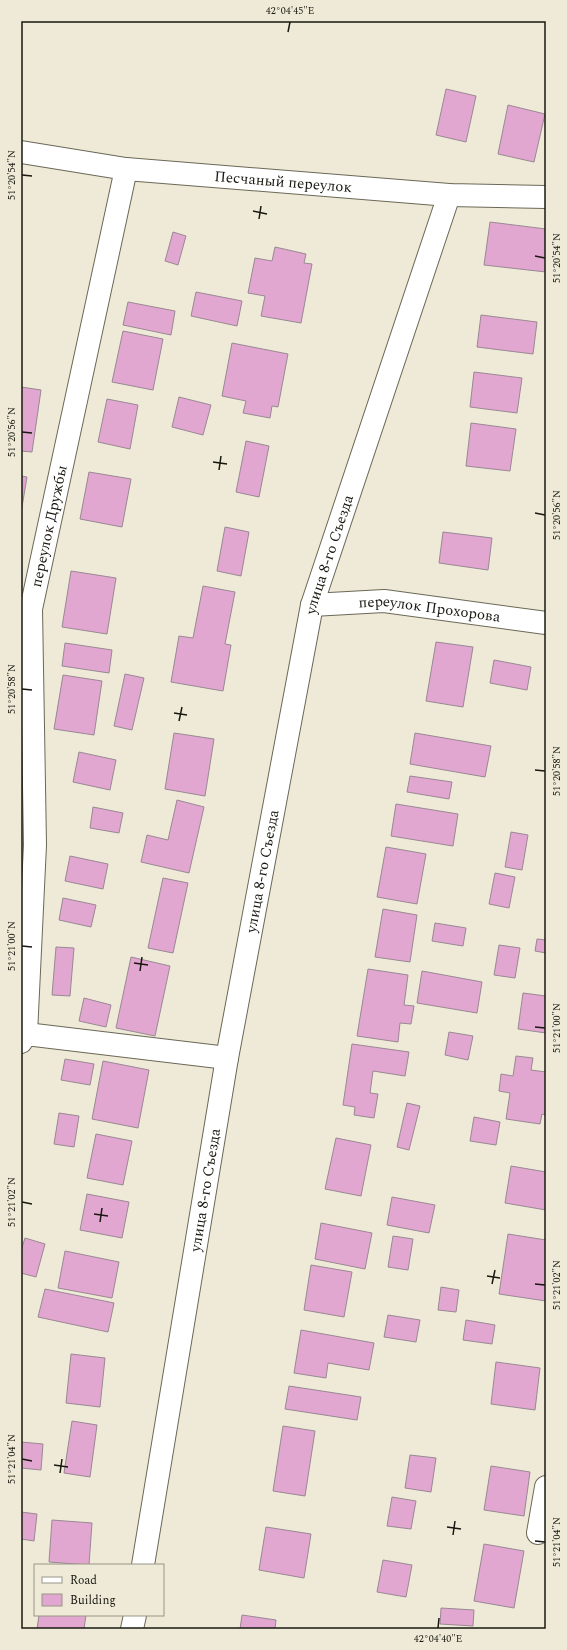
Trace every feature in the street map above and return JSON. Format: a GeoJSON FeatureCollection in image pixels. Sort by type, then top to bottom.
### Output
{"type":"FeatureCollection","features":[{"type":"Feature","properties":{"kind":"street","name":"Песчаный переулок"},"geometry":{"type":"LineString","coordinates":[[21,152],[126,169],[449,195],[546,197]]}},
{"type":"Feature","properties":{"kind":"street","name":"переулок Дружбы"},"geometry":{"type":"LineString","coordinates":[[23,1038],[28,844],[31,609],[126,169]]}},
{"type":"Feature","properties":{"kind":"street","name":"улица 8-го Съезда"},"geometry":{"type":"LineString","coordinates":[[143,1564],[227,1058],[312,605],[449,195]]}},
{"type":"Feature","properties":{"kind":"street","name":"переулок Прохорова"},"geometry":{"type":"LineString","coordinates":[[312,605],[384,602],[546,623]]}},
{"type":"Feature","properties":{"kind":"street"},"geometry":{"type":"LineString","coordinates":[[23,1038],[227,1058]]}},
{"type":"Feature","properties":{"kind":"street"},"geometry":{"type":"LineString","coordinates":[[538,1533],[546,1487]]}},
{"type":"Feature","properties":{"kind":"street"},"geometry":{"type":"LineString","coordinates":[[132,1629],[134,1616]]}},
{"type":"Feature","properties":{"kind":"building"},"geometry":{"type":"Polygon","coordinates":[[[446,89],[476,96],[466,142],[436,135],[446,89]]]}},
{"type":"Feature","properties":{"kind":"building"},"geometry":{"type":"Polygon","coordinates":[[[508,105],[545,114],[534,162],[498,154],[508,105]]]}},
{"type":"Feature","properties":{"kind":"building"},"geometry":{"type":"Polygon","coordinates":[[[490,222],[546,229],[546,272],[484,265],[490,222]]]}},
{"type":"Feature","properties":{"kind":"building"},"geometry":{"type":"Polygon","coordinates":[[[173,232],[186,236],[178,265],[165,261],[173,232]]]}},
{"type":"Feature","properties":{"kind":"building"},"geometry":{"type":"Polygon","coordinates":[[[275,247],[306,254],[304,263],[312,264],[301,323],[261,316],[265,296],[248,293],[255,258],[272,261],[275,247]]]}},
{"type":"Feature","properties":{"kind":"building"},"geometry":{"type":"Polygon","coordinates":[[[196,292],[242,301],[237,326],[191,316],[196,292]]]}},
{"type":"Feature","properties":{"kind":"building"},"geometry":{"type":"Polygon","coordinates":[[[128,302],[175,311],[171,335],[123,325],[128,302]]]}},
{"type":"Feature","properties":{"kind":"building"},"geometry":{"type":"Polygon","coordinates":[[[481,315],[537,322],[533,354],[477,347],[481,315]]]}},
{"type":"Feature","properties":{"kind":"building"},"geometry":{"type":"Polygon","coordinates":[[[123,331],[163,339],[153,390],[112,382],[123,331]]]}},
{"type":"Feature","properties":{"kind":"building"},"geometry":{"type":"Polygon","coordinates":[[[232,343],[288,354],[278,407],[272,406],[270,418],[243,413],[246,401],[222,396],[232,343]]]}},
{"type":"Feature","properties":{"kind":"building"},"geometry":{"type":"Polygon","coordinates":[[[474,372],[522,378],[517,413],[470,407],[474,372]]]}},
{"type":"Feature","properties":{"kind":"building"},"geometry":{"type":"Polygon","coordinates":[[[21,387],[41,390],[32,452],[21,451],[21,387]]]}},
{"type":"Feature","properties":{"kind":"building"},"geometry":{"type":"Polygon","coordinates":[[[179,397],[211,405],[203,435],[172,427],[179,397]]]}},
{"type":"Feature","properties":{"kind":"building"},"geometry":{"type":"Polygon","coordinates":[[[107,399],[138,405],[130,449],[98,442],[107,399]]]}},
{"type":"Feature","properties":{"kind":"building"},"geometry":{"type":"Polygon","coordinates":[[[471,423],[516,429],[510,471],[466,466],[471,423]]]}},
{"type":"Feature","properties":{"kind":"building"},"geometry":{"type":"Polygon","coordinates":[[[246,441],[269,446],[259,497],[236,492],[246,441]]]}},
{"type":"Feature","properties":{"kind":"building"},"geometry":{"type":"Polygon","coordinates":[[[89,472],[131,479],[122,527],[80,519],[89,472]]]}},
{"type":"Feature","properties":{"kind":"building"},"geometry":{"type":"Polygon","coordinates":[[[21,476],[27,477],[21,513],[21,476]]]}},
{"type":"Feature","properties":{"kind":"building"},"geometry":{"type":"Polygon","coordinates":[[[225,527],[249,532],[241,576],[217,571],[225,527]]]}},
{"type":"Feature","properties":{"kind":"building"},"geometry":{"type":"Polygon","coordinates":[[[443,532],[492,538],[488,570],[439,563],[443,532]]]}},
{"type":"Feature","properties":{"kind":"building"},"geometry":{"type":"Polygon","coordinates":[[[71,571],[116,578],[107,634],[62,627],[71,571]]]}},
{"type":"Feature","properties":{"kind":"building"},"geometry":{"type":"Polygon","coordinates":[[[203,586],[235,592],[225,644],[231,645],[223,691],[171,682],[179,636],[193,638],[203,586]]]}},
{"type":"Feature","properties":{"kind":"building"},"geometry":{"type":"Polygon","coordinates":[[[436,642],[473,647],[463,707],[426,701],[436,642]]]}},
{"type":"Feature","properties":{"kind":"building"},"geometry":{"type":"Polygon","coordinates":[[[65,643],[112,650],[109,673],[62,666],[65,643]]]}},
{"type":"Feature","properties":{"kind":"building"},"geometry":{"type":"Polygon","coordinates":[[[494,660],[531,667],[527,690],[490,683],[494,660]]]}},
{"type":"Feature","properties":{"kind":"building"},"geometry":{"type":"Polygon","coordinates":[[[125,674],[144,678],[132,730],[114,726],[125,674]]]}},
{"type":"Feature","properties":{"kind":"building"},"geometry":{"type":"Polygon","coordinates":[[[63,675],[102,681],[94,735],[54,729],[63,675]]]}},
{"type":"Feature","properties":{"kind":"building"},"geometry":{"type":"Polygon","coordinates":[[[174,733],[214,739],[205,796],[165,789],[174,733]]]}},
{"type":"Feature","properties":{"kind":"building"},"geometry":{"type":"Polygon","coordinates":[[[415,733],[491,746],[485,777],[410,764],[415,733]]]}},
{"type":"Feature","properties":{"kind":"building"},"geometry":{"type":"Polygon","coordinates":[[[79,752],[116,760],[110,790],[73,782],[79,752]]]}},
{"type":"Feature","properties":{"kind":"building"},"geometry":{"type":"Polygon","coordinates":[[[410,776],[452,782],[449,799],[407,792],[410,776]]]}},
{"type":"Feature","properties":{"kind":"building"},"geometry":{"type":"Polygon","coordinates":[[[177,800],[204,807],[189,873],[141,862],[147,835],[168,840],[177,800]]]}},
{"type":"Feature","properties":{"kind":"building"},"geometry":{"type":"Polygon","coordinates":[[[396,804],[458,814],[453,846],[391,836],[396,804]]]}},
{"type":"Feature","properties":{"kind":"building"},"geometry":{"type":"Polygon","coordinates":[[[93,807],[123,813],[119,833],[90,828],[93,807]]]}},
{"type":"Feature","properties":{"kind":"building"},"geometry":{"type":"Polygon","coordinates":[[[511,832],[528,835],[522,870],[505,867],[511,832]]]}},
{"type":"Feature","properties":{"kind":"building"},"geometry":{"type":"Polygon","coordinates":[[[386,847],[426,854],[417,904],[377,897],[386,847]]]}},
{"type":"Feature","properties":{"kind":"building"},"geometry":{"type":"Polygon","coordinates":[[[70,856],[108,864],[103,889],[65,881],[70,856]]]}},
{"type":"Feature","properties":{"kind":"building"},"geometry":{"type":"Polygon","coordinates":[[[495,873],[515,877],[509,908],[489,904],[495,873]]]}},
{"type":"Feature","properties":{"kind":"building"},"geometry":{"type":"Polygon","coordinates":[[[163,878],[188,883],[173,953],[148,948],[163,878]]]}},
{"type":"Feature","properties":{"kind":"building"},"geometry":{"type":"Polygon","coordinates":[[[63,898],[96,905],[91,927],[59,920],[63,898]]]}},
{"type":"Feature","properties":{"kind":"building"},"geometry":{"type":"Polygon","coordinates":[[[383,909],[417,915],[410,962],[375,957],[383,909]]]}},
{"type":"Feature","properties":{"kind":"building"},"geometry":{"type":"Polygon","coordinates":[[[435,923],[466,928],[463,946],[432,941],[435,923]]]}},
{"type":"Feature","properties":{"kind":"building"},"geometry":{"type":"Polygon","coordinates":[[[537,939],[546,940],[546,953],[535,951],[537,939]]]}},
{"type":"Feature","properties":{"kind":"building"},"geometry":{"type":"Polygon","coordinates":[[[499,945],[520,948],[515,978],[494,975],[499,945]]]}},
{"type":"Feature","properties":{"kind":"building"},"geometry":{"type":"Polygon","coordinates":[[[56,947],[74,948],[70,996],[52,995],[56,947]]]}},
{"type":"Feature","properties":{"kind":"building"},"geometry":{"type":"Polygon","coordinates":[[[131,957],[170,966],[155,1036],[116,1028],[131,957]]]}},
{"type":"Feature","properties":{"kind":"building"},"geometry":{"type":"Polygon","coordinates":[[[368,969],[408,975],[404,1005],[414,1006],[411,1024],[400,1023],[398,1042],[357,1036],[368,969]]]}},
{"type":"Feature","properties":{"kind":"building"},"geometry":{"type":"Polygon","coordinates":[[[422,971],[482,982],[477,1013],[417,1003],[422,971]]]}},
{"type":"Feature","properties":{"kind":"building"},"geometry":{"type":"Polygon","coordinates":[[[523,993],[546,996],[546,1033],[518,1029],[523,993]]]}},
{"type":"Feature","properties":{"kind":"building"},"geometry":{"type":"Polygon","coordinates":[[[84,998],[111,1005],[106,1027],[79,1021],[84,998]]]}},
{"type":"Feature","properties":{"kind":"building"},"geometry":{"type":"Polygon","coordinates":[[[449,1032],[473,1036],[468,1060],[445,1055],[449,1032]]]}},
{"type":"Feature","properties":{"kind":"building"},"geometry":{"type":"Polygon","coordinates":[[[352,1044],[409,1052],[405,1076],[373,1071],[370,1093],[378,1094],[374,1118],[354,1115],[355,1107],[343,1105],[352,1044]]]}},
{"type":"Feature","properties":{"kind":"building"},"geometry":{"type":"Polygon","coordinates":[[[516,1056],[533,1058],[531,1070],[546,1072],[546,1115],[542,1114],[540,1124],[506,1119],[510,1093],[499,1091],[501,1074],[513,1076],[516,1056]]]}},
{"type":"Feature","properties":{"kind":"building"},"geometry":{"type":"Polygon","coordinates":[[[65,1059],[94,1064],[90,1085],[61,1080],[65,1059]]]}},
{"type":"Feature","properties":{"kind":"building"},"geometry":{"type":"Polygon","coordinates":[[[103,1061],[149,1070],[138,1128],[92,1119],[103,1061]]]}},
{"type":"Feature","properties":{"kind":"building"},"geometry":{"type":"Polygon","coordinates":[[[407,1103],[420,1106],[409,1150],[397,1147],[407,1103]]]}},
{"type":"Feature","properties":{"kind":"building"},"geometry":{"type":"Polygon","coordinates":[[[59,1113],[79,1116],[74,1147],[54,1144],[59,1113]]]}},
{"type":"Feature","properties":{"kind":"building"},"geometry":{"type":"Polygon","coordinates":[[[474,1117],[500,1122],[496,1145],[470,1141],[474,1117]]]}},
{"type":"Feature","properties":{"kind":"building"},"geometry":{"type":"Polygon","coordinates":[[[96,1134],[132,1141],[123,1185],[87,1178],[96,1134]]]}},
{"type":"Feature","properties":{"kind":"building"},"geometry":{"type":"Polygon","coordinates":[[[336,1138],[371,1145],[361,1196],[325,1189],[336,1138]]]}},
{"type":"Feature","properties":{"kind":"building"},"geometry":{"type":"Polygon","coordinates":[[[511,1166],[546,1172],[546,1210],[505,1203],[511,1166]]]}},
{"type":"Feature","properties":{"kind":"building"},"geometry":{"type":"Polygon","coordinates":[[[87,1194],[129,1202],[122,1238],[80,1230],[87,1194]]]}},
{"type":"Feature","properties":{"kind":"building"},"geometry":{"type":"Polygon","coordinates":[[[392,1197],[435,1205],[429,1233],[387,1225],[392,1197]]]}},
{"type":"Feature","properties":{"kind":"building"},"geometry":{"type":"Polygon","coordinates":[[[321,1223],[372,1233],[365,1269],[315,1259],[321,1223]]]}},
{"type":"Feature","properties":{"kind":"building"},"geometry":{"type":"Polygon","coordinates":[[[508,1234],[546,1240],[546,1301],[499,1294],[508,1234]]]}},
{"type":"Feature","properties":{"kind":"building"},"geometry":{"type":"Polygon","coordinates":[[[393,1236],[413,1239],[408,1270],[388,1267],[393,1236]]]}},
{"type":"Feature","properties":{"kind":"building"},"geometry":{"type":"Polygon","coordinates":[[[25,1238],[45,1244],[36,1277],[21,1273],[21,1251],[25,1238]]]}},
{"type":"Feature","properties":{"kind":"building"},"geometry":{"type":"Polygon","coordinates":[[[65,1251],[119,1262],[112,1298],[58,1288],[65,1251]]]}},
{"type":"Feature","properties":{"kind":"building"},"geometry":{"type":"Polygon","coordinates":[[[311,1265],[352,1272],[344,1317],[304,1310],[311,1265]]]}},
{"type":"Feature","properties":{"kind":"building"},"geometry":{"type":"Polygon","coordinates":[[[441,1287],[459,1290],[456,1312],[438,1310],[441,1287]]]}},
{"type":"Feature","properties":{"kind":"building"},"geometry":{"type":"Polygon","coordinates":[[[45,1289],[114,1303],[108,1332],[38,1317],[45,1289]]]}},
{"type":"Feature","properties":{"kind":"building"},"geometry":{"type":"Polygon","coordinates":[[[388,1315],[420,1320],[416,1342],[384,1337],[388,1315]]]}},
{"type":"Feature","properties":{"kind":"building"},"geometry":{"type":"Polygon","coordinates":[[[466,1320],[495,1325],[492,1344],[463,1340],[466,1320]]]}},
{"type":"Feature","properties":{"kind":"building"},"geometry":{"type":"Polygon","coordinates":[[[301,1330],[374,1343],[369,1370],[328,1363],[326,1378],[294,1373],[301,1330]]]}},
{"type":"Feature","properties":{"kind":"building"},"geometry":{"type":"Polygon","coordinates":[[[71,1354],[105,1358],[100,1407],[66,1403],[71,1354]]]}},
{"type":"Feature","properties":{"kind":"building"},"geometry":{"type":"Polygon","coordinates":[[[496,1362],[540,1368],[535,1410],[491,1404],[496,1362]]]}},
{"type":"Feature","properties":{"kind":"building"},"geometry":{"type":"Polygon","coordinates":[[[289,1386],[361,1397],[357,1420],[285,1409],[289,1386]]]}},
{"type":"Feature","properties":{"kind":"building"},"geometry":{"type":"Polygon","coordinates":[[[72,1421],[97,1425],[90,1477],[64,1473],[72,1421]]]}},
{"type":"Feature","properties":{"kind":"building"},"geometry":{"type":"Polygon","coordinates":[[[283,1426],[315,1431],[305,1496],[273,1491],[283,1426]]]}},
{"type":"Feature","properties":{"kind":"building"},"geometry":{"type":"Polygon","coordinates":[[[21,1442],[43,1444],[41,1470],[21,1468],[21,1442]]]}},
{"type":"Feature","properties":{"kind":"building"},"geometry":{"type":"Polygon","coordinates":[[[410,1455],[436,1458],[431,1492],[405,1488],[410,1455]]]}},
{"type":"Feature","properties":{"kind":"building"},"geometry":{"type":"Polygon","coordinates":[[[491,1466],[530,1472],[524,1516],[484,1510],[491,1466]]]}},
{"type":"Feature","properties":{"kind":"building"},"geometry":{"type":"Polygon","coordinates":[[[392,1497],[416,1501],[411,1529],[387,1526],[392,1497]]]}},
{"type":"Feature","properties":{"kind":"building"},"geometry":{"type":"Polygon","coordinates":[[[21,1512],[37,1514],[34,1541],[21,1539],[21,1512]]]}},
{"type":"Feature","properties":{"kind":"building"},"geometry":{"type":"Polygon","coordinates":[[[52,1520],[92,1523],[89,1564],[49,1562],[52,1520]]]}},
{"type":"Feature","properties":{"kind":"building"},"geometry":{"type":"Polygon","coordinates":[[[266,1527],[311,1534],[304,1578],[259,1570],[266,1527]]]}},
{"type":"Feature","properties":{"kind":"building"},"geometry":{"type":"Polygon","coordinates":[[[484,1544],[524,1551],[514,1608],[474,1601],[484,1544]]]}},
{"type":"Feature","properties":{"kind":"building"},"geometry":{"type":"Polygon","coordinates":[[[383,1560],[412,1565],[406,1597],[377,1592],[383,1560]]]}},
{"type":"Feature","properties":{"kind":"building"},"geometry":{"type":"Polygon","coordinates":[[[441,1608],[474,1610],[473,1626],[440,1624],[441,1608]]]}},
{"type":"Feature","properties":{"kind":"building"},"geometry":{"type":"Polygon","coordinates":[[[242,1615],[276,1620],[275,1629],[240,1629],[242,1615]]]}},
{"type":"Feature","properties":{"kind":"building"},"geometry":{"type":"Polygon","coordinates":[[[39,1616],[86,1616],[84,1629],[37,1629],[39,1616]]]}}]}
